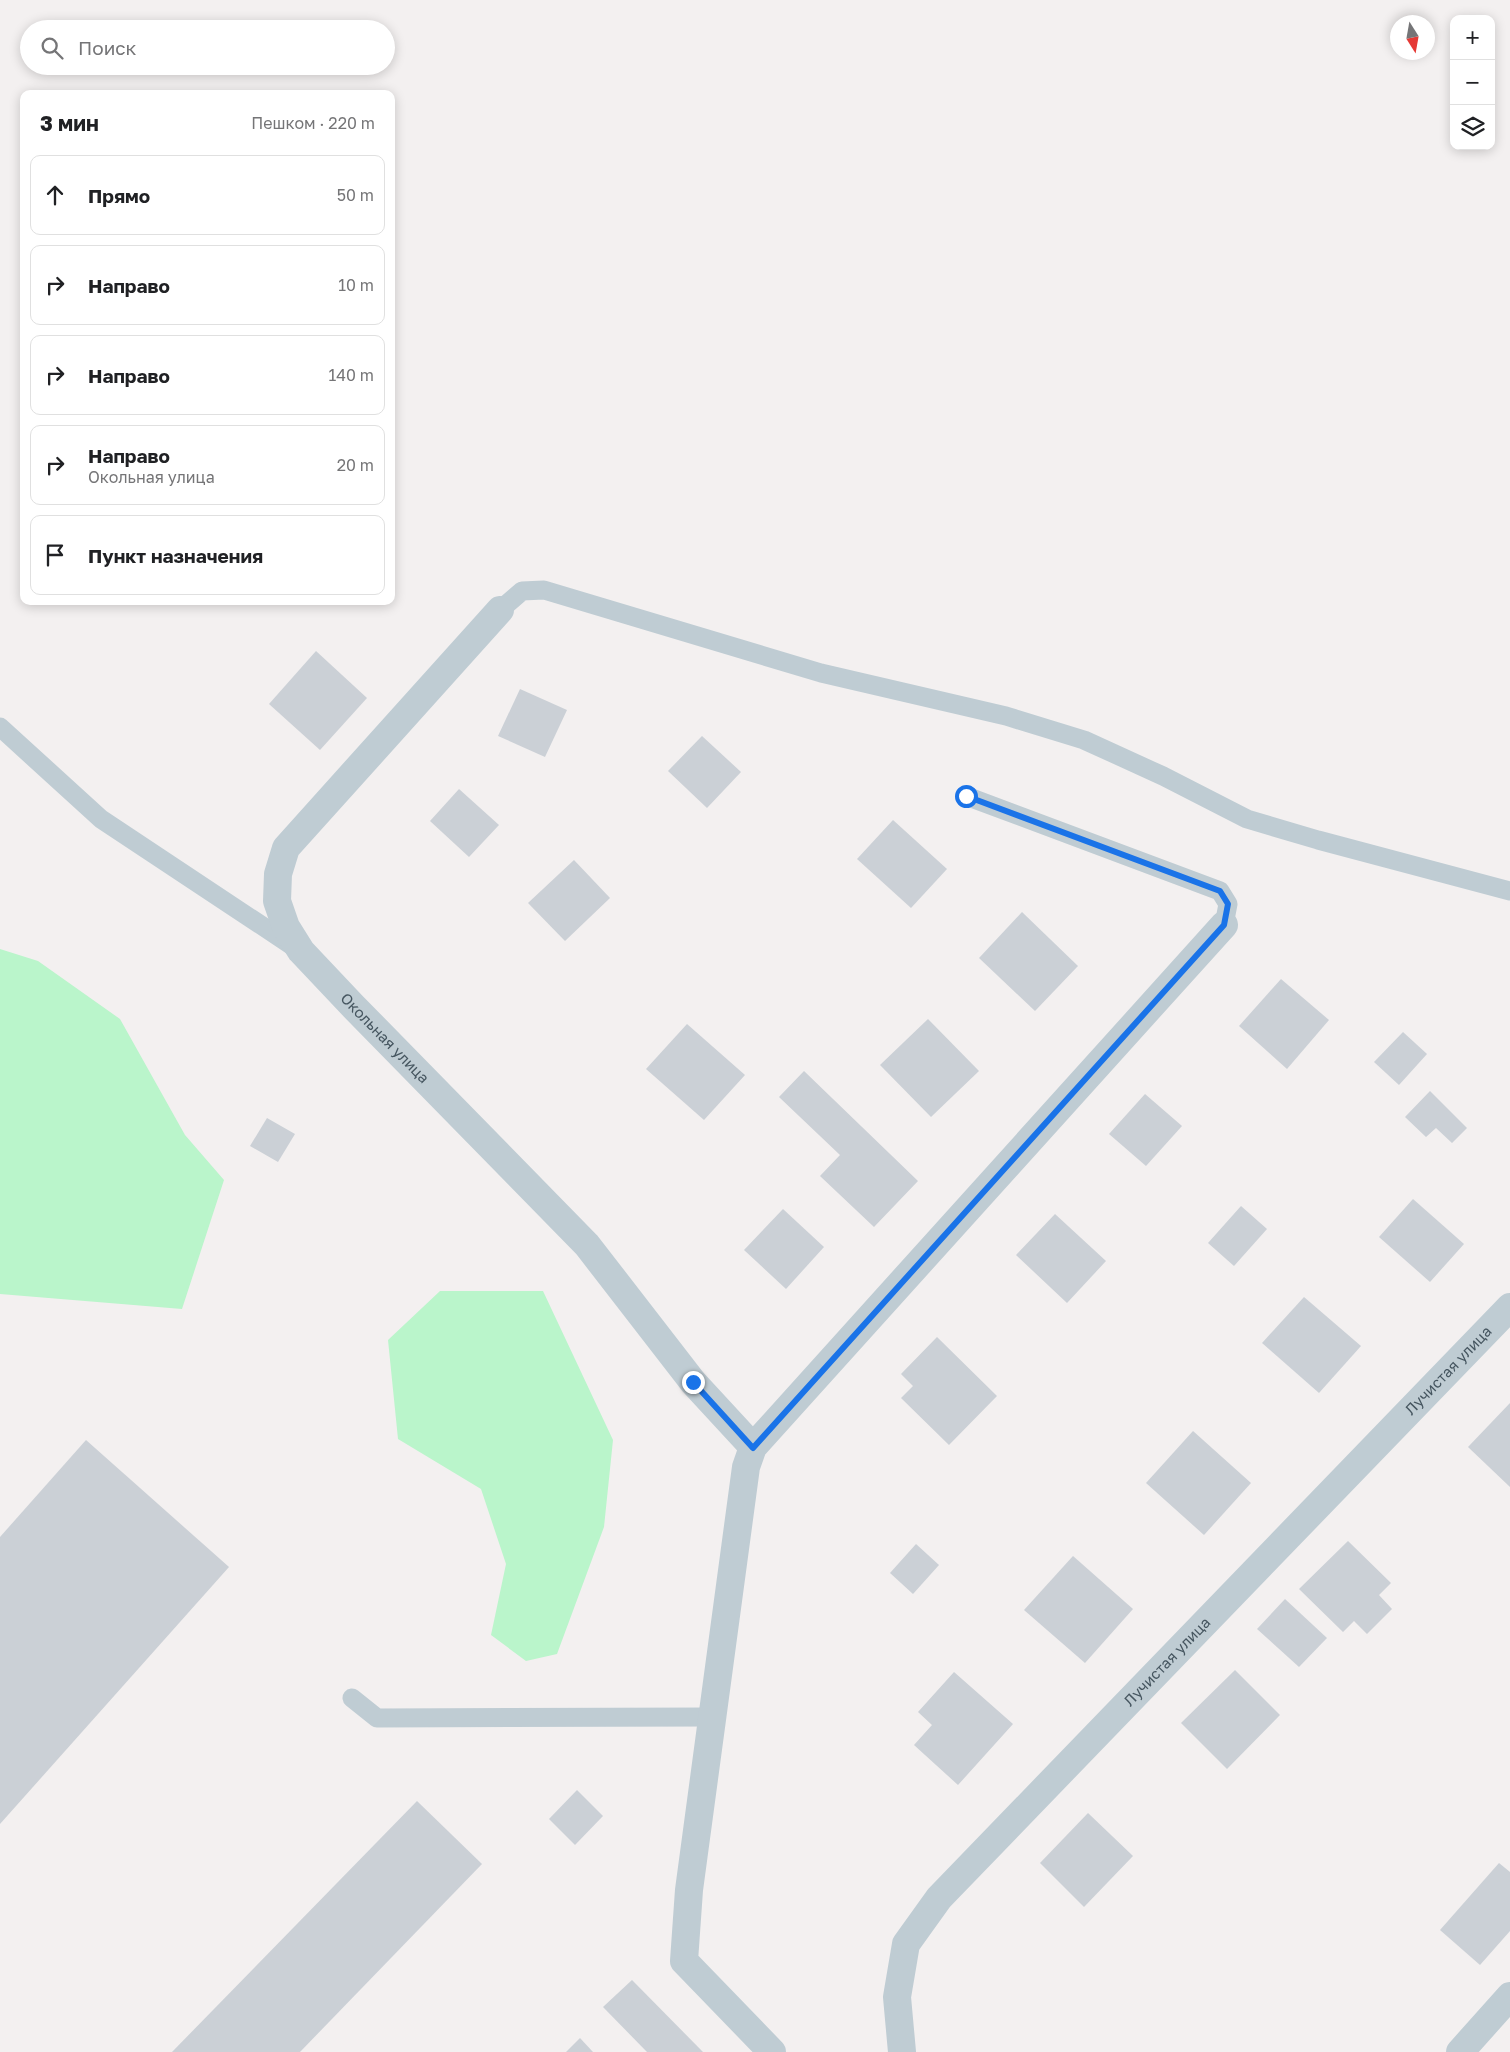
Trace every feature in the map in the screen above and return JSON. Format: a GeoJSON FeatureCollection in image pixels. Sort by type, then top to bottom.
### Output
{"type":"FeatureCollection","features":[{"type":"Feature","properties":{"kind":"street","name":"Окольная улица"},"geometry":{"type":"LineString","coordinates":[[500,610],[286,848],[278,874],[277,901],[286,927],[301,951],[358,1012],[587,1245],[693,1382],[753,1448]]}},
{"type":"Feature","properties":{"kind":"street"},"geometry":{"type":"LineString","coordinates":[[772,2052],[684,1961],[688,1890],[746,1467],[753,1448],[1224,925]]}},
{"type":"Feature","properties":{"kind":"street","name":"Лучистая улица"},"geometry":{"type":"LineString","coordinates":[[902,2052],[897,1997],[906,1944],[939,1898],[1510,1307]]}},
{"type":"Feature","properties":{"kind":"street"},"geometry":{"type":"LineString","coordinates":[[1460,2052],[1510,1996]]}},
{"type":"Feature","properties":{"kind":"lane"},"geometry":{"type":"LineString","coordinates":[[500,610],[522,591],[544,590],[821,673],[1006,716],[1084,740],[1163,776],[1247,819],[1328,843],[1510,891]]}},
{"type":"Feature","properties":{"kind":"lane"},"geometry":{"type":"LineString","coordinates":[[0,727],[101,819],[301,951]]}},
{"type":"Feature","properties":{"kind":"lane"},"geometry":{"type":"LineString","coordinates":[[966,796],[1220,891],[1228,904],[1224,925]]}},
{"type":"Feature","properties":{"kind":"lane"},"geometry":{"type":"LineString","coordinates":[[352,1698],[377,1718],[712,1717]]}},
{"type":"Feature","properties":{"kind":"green space"},"geometry":{"type":"Polygon","coordinates":[[[0,949],[38,961],[120,1019],[185,1135],[224,1180],[182,1309],[0,1294],[0,949]]]}},
{"type":"Feature","properties":{"kind":"green space"},"geometry":{"type":"Polygon","coordinates":[[[440,1291],[543,1291],[613,1440],[604,1527],[557,1654],[526,1661],[491,1635],[506,1564],[481,1489],[398,1439],[388,1340],[440,1291]]]}},
{"type":"Feature","properties":{"kind":"building"},"geometry":{"type":"Polygon","coordinates":[[[316,651],[367,698],[320,750],[269,704],[316,651]]]}},
{"type":"Feature","properties":{"kind":"building"},"geometry":{"type":"Polygon","coordinates":[[[520,689],[567,710],[545,757],[498,736],[520,689]]]}},
{"type":"Feature","properties":{"kind":"building"},"geometry":{"type":"Polygon","coordinates":[[[702,736],[741,772],[707,808],[668,771],[702,736]]]}},
{"type":"Feature","properties":{"kind":"building"},"geometry":{"type":"Polygon","coordinates":[[[459,789],[499,825],[469,857],[430,821],[459,789]]]}},
{"type":"Feature","properties":{"kind":"building"},"geometry":{"type":"Polygon","coordinates":[[[893,820],[947,869],[911,908],[857,859],[893,820]]]}},
{"type":"Feature","properties":{"kind":"building"},"geometry":{"type":"Polygon","coordinates":[[[574,860],[610,898],[565,941],[528,903],[574,860]]]}},
{"type":"Feature","properties":{"kind":"building"},"geometry":{"type":"Polygon","coordinates":[[[1022,912],[1078,966],[1035,1011],[979,958],[1022,912]]]}},
{"type":"Feature","properties":{"kind":"building"},"geometry":{"type":"Polygon","coordinates":[[[1281,979],[1329,1020],[1287,1069],[1239,1026],[1281,979]]]}},
{"type":"Feature","properties":{"kind":"building"},"geometry":{"type":"Polygon","coordinates":[[[928,1019],[979,1071],[931,1117],[880,1065],[928,1019]]]}},
{"type":"Feature","properties":{"kind":"building"},"geometry":{"type":"Polygon","coordinates":[[[687,1024],[745,1075],[704,1120],[646,1069],[687,1024]]]}},
{"type":"Feature","properties":{"kind":"building"},"geometry":{"type":"Polygon","coordinates":[[[1403,1032],[1427,1054],[1399,1085],[1374,1062],[1403,1032]]]}},
{"type":"Feature","properties":{"kind":"building"},"geometry":{"type":"Polygon","coordinates":[[[804,1071],[918,1181],[874,1227],[820,1176],[840,1155],[779,1097],[804,1071]]]}},
{"type":"Feature","properties":{"kind":"building"},"geometry":{"type":"Polygon","coordinates":[[[1430,1091],[1467,1128],[1452,1143],[1436,1128],[1426,1137],[1405,1117],[1430,1091]]]}},
{"type":"Feature","properties":{"kind":"building"},"geometry":{"type":"Polygon","coordinates":[[[1145,1094],[1182,1126],[1146,1166],[1109,1134],[1145,1094]]]}},
{"type":"Feature","properties":{"kind":"building"},"geometry":{"type":"Polygon","coordinates":[[[267,1118],[295,1134],[278,1162],[250,1146],[267,1118]]]}},
{"type":"Feature","properties":{"kind":"building"},"geometry":{"type":"Polygon","coordinates":[[[1413,1199],[1464,1244],[1430,1282],[1379,1237],[1413,1199]]]}},
{"type":"Feature","properties":{"kind":"building"},"geometry":{"type":"Polygon","coordinates":[[[1241,1206],[1267,1229],[1234,1266],[1208,1243],[1241,1206]]]}},
{"type":"Feature","properties":{"kind":"building"},"geometry":{"type":"Polygon","coordinates":[[[783,1209],[824,1247],[786,1289],[744,1250],[783,1209]]]}},
{"type":"Feature","properties":{"kind":"building"},"geometry":{"type":"Polygon","coordinates":[[[1055,1214],[1106,1261],[1067,1303],[1016,1255],[1055,1214]]]}},
{"type":"Feature","properties":{"kind":"building"},"geometry":{"type":"Polygon","coordinates":[[[1304,1297],[1361,1346],[1319,1393],[1262,1343],[1304,1297]]]}},
{"type":"Feature","properties":{"kind":"building"},"geometry":{"type":"Polygon","coordinates":[[[937,1337],[997,1396],[949,1445],[901,1398],[913,1386],[901,1374],[937,1337]]]}},
{"type":"Feature","properties":{"kind":"building"},"geometry":{"type":"Polygon","coordinates":[[[1510,1403],[1510,1487],[1468,1447],[1510,1403]]]}},
{"type":"Feature","properties":{"kind":"building"},"geometry":{"type":"Polygon","coordinates":[[[1193,1431],[1251,1483],[1204,1535],[1146,1483],[1193,1431]]]}},
{"type":"Feature","properties":{"kind":"building"},"geometry":{"type":"Polygon","coordinates":[[[86,1440],[229,1567],[0,1824],[0,1537],[86,1440]]]}},
{"type":"Feature","properties":{"kind":"building"},"geometry":{"type":"Polygon","coordinates":[[[1348,1541],[1391,1583],[1379,1595],[1392,1609],[1367,1634],[1354,1621],[1343,1632],[1299,1589],[1348,1541]]]}},
{"type":"Feature","properties":{"kind":"building"},"geometry":{"type":"Polygon","coordinates":[[[916,1544],[939,1565],[913,1594],[890,1573],[916,1544]]]}},
{"type":"Feature","properties":{"kind":"building"},"geometry":{"type":"Polygon","coordinates":[[[1073,1556],[1133,1609],[1085,1663],[1024,1610],[1073,1556]]]}},
{"type":"Feature","properties":{"kind":"building"},"geometry":{"type":"Polygon","coordinates":[[[1285,1599],[1327,1638],[1299,1667],[1257,1629],[1285,1599]]]}},
{"type":"Feature","properties":{"kind":"building"},"geometry":{"type":"Polygon","coordinates":[[[1235,1670],[1280,1715],[1227,1769],[1181,1723],[1235,1670]]]}},
{"type":"Feature","properties":{"kind":"building"},"geometry":{"type":"Polygon","coordinates":[[[954,1672],[1013,1724],[958,1785],[914,1745],[932,1725],[918,1712],[954,1672]]]}},
{"type":"Feature","properties":{"kind":"building"},"geometry":{"type":"Polygon","coordinates":[[[577,1790],[603,1816],[575,1845],[549,1819],[577,1790]]]}},
{"type":"Feature","properties":{"kind":"building"},"geometry":{"type":"Polygon","coordinates":[[[417,1801],[482,1864],[300,2052],[172,2052],[417,1801]]]}},
{"type":"Feature","properties":{"kind":"building"},"geometry":{"type":"Polygon","coordinates":[[[1088,1813],[1133,1856],[1084,1907],[1040,1863],[1088,1813]]]}},
{"type":"Feature","properties":{"kind":"building"},"geometry":{"type":"Polygon","coordinates":[[[1499,1863],[1510,1872],[1510,1931],[1480,1965],[1440,1930],[1499,1863]]]}},
{"type":"Feature","properties":{"kind":"building"},"geometry":{"type":"Polygon","coordinates":[[[632,1980],[703,2052],[647,2052],[603,2007],[632,1980]]]}},
{"type":"Feature","properties":{"kind":"building"},"geometry":{"type":"Polygon","coordinates":[[[580,2038],[593,2052],[566,2052],[580,2038]]]}},
{"type":"Feature","properties":{"kind":"route"},"geometry":{"type":"LineString","coordinates":[[693,1382],[753,1448],[1224,925],[1228,904],[1220,891],[966,796]]}}]}
